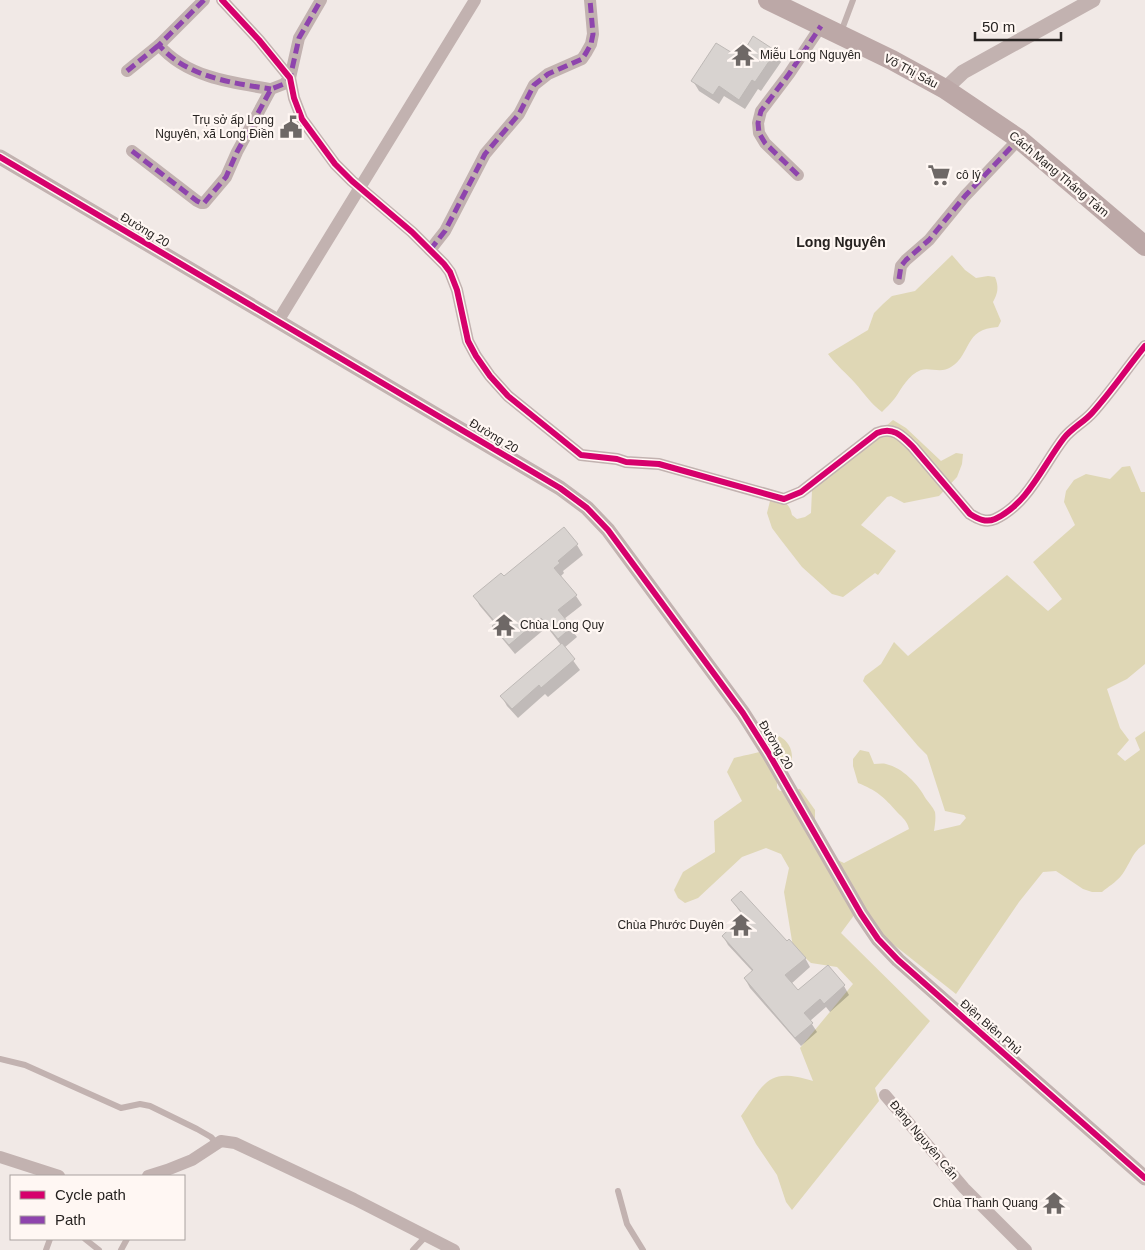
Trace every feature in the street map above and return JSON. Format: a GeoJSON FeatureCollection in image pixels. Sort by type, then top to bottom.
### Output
{"type":"FeatureCollection","features":[{"type":"Feature","properties":{"kind":"main road","name":"Võ Thị Sáu"},"geometry":{"type":"LineString","coordinates":[[768,0],[892,60],[945,89]]}},
{"type":"Feature","properties":{"kind":"main road","name":"Cách Mạng Tháng Tám"},"geometry":{"type":"LineString","coordinates":[[945,89],[1018,139],[1145,246]]}},
{"type":"Feature","properties":{"kind":"street"},"geometry":{"type":"LineString","coordinates":[[127,71],[159,45],[204,0]]}},
{"type":"Feature","properties":{"kind":"street"},"geometry":{"type":"LineString","coordinates":[[222,0],[259,40],[290,78]]}},
{"type":"Feature","properties":{"kind":"street"},"geometry":{"type":"LineString","coordinates":[[321,0],[299,38],[290,78],[294,98],[302,119],[335,164],[430,250],[453,276],[468,341],[490,376],[508,396],[581,455],[617,459],[626,462],[659,464],[784,499],[801,492],[877,433],[888,430],[898,433],[904,438],[970,514],[981,520],[997,518],[1024,496],[1066,436],[1095,409],[1145,346]]}},
{"type":"Feature","properties":{"kind":"street"},"geometry":{"type":"LineString","coordinates":[[278,321],[475,0]]}},
{"type":"Feature","properties":{"kind":"street"},"geometry":{"type":"LineString","coordinates":[[430,250],[445,231],[485,154],[519,114],[534,85],[548,74],[582,58],[586,53],[591,44],[593,34],[590,0]]}},
{"type":"Feature","properties":{"kind":"street"},"geometry":{"type":"LineString","coordinates":[[945,89],[964,72],[1093,0]]}},
{"type":"Feature","properties":{"kind":"street"},"geometry":{"type":"LineString","coordinates":[[798,175],[765,143],[759,133],[758,123],[761,111],[789,74],[821,26]]}},
{"type":"Feature","properties":{"kind":"street"},"geometry":{"type":"LineString","coordinates":[[159,45],[171,58],[184,66],[229,82],[271,89],[284,84],[290,78]]}},
{"type":"Feature","properties":{"kind":"street"},"geometry":{"type":"LineString","coordinates":[[132,151],[197,202],[204,203],[226,177],[237,152],[271,89]]}},
{"type":"Feature","properties":{"kind":"street"},"geometry":{"type":"LineString","coordinates":[[899,279],[901,266],[906,260],[929,240],[965,196],[1018,139]]}},
{"type":"Feature","properties":{"kind":"street","name":"Đường 20"},"geometry":{"type":"LineString","coordinates":[[0,157],[574,498],[598,519],[618,542],[752,727],[840,878]]}},
{"type":"Feature","properties":{"kind":"street","name":"Điện Biên Phủ"},"geometry":{"type":"LineString","coordinates":[[840,878],[869,927],[887,950],[1145,1178]]}},
{"type":"Feature","properties":{"kind":"street","name":"Đặng Nguyên Cẩn"},"geometry":{"type":"LineString","coordinates":[[885,1094],[964,1188],[1026,1250]]}},
{"type":"Feature","properties":{"kind":"street"},"geometry":{"type":"LineString","coordinates":[[154,1175],[192,1160],[221,1141],[235,1143],[354,1199],[454,1250]]}},
{"type":"Feature","properties":{"kind":"street"},"geometry":{"type":"LineString","coordinates":[[0,1157],[56,1175]]}},
{"type":"Feature","properties":{"kind":"lane"},"geometry":{"type":"LineString","coordinates":[[840,35],[853,0]]}},
{"type":"Feature","properties":{"kind":"lane"},"geometry":{"type":"LineString","coordinates":[[0,1059],[25,1065],[121,1108],[140,1104],[150,1106],[198,1129],[217,1144]]}},
{"type":"Feature","properties":{"kind":"lane"},"geometry":{"type":"LineString","coordinates":[[618,1191],[627,1224],[643,1250]]}},
{"type":"Feature","properties":{"kind":"lane"},"geometry":{"type":"LineString","coordinates":[[413,1250],[426,1235]]}},
{"type":"Feature","properties":{"kind":"lane"},"geometry":{"type":"LineString","coordinates":[[86,1240],[99,1250]]}},
{"type":"Feature","properties":{"kind":"shaded area"},"geometry":{"type":"Polygon","coordinates":[[[952,255],[965,270],[976,278],[995,277],[997,290],[993,302],[1001,321],[998,327],[979,332],[973,337],[958,362],[951,367],[943,370],[921,370],[912,375],[882,412],[828,354],[868,330],[874,313],[883,304],[892,296],[915,291],[952,255]]]}},
{"type":"Feature","properties":{"kind":"shaded area"},"geometry":{"type":"Polygon","coordinates":[[[893,420],[906,428],[941,461],[956,453],[963,454],[962,464],[957,477],[939,496],[904,503],[891,496],[887,497],[861,525],[896,551],[878,575],[875,573],[843,597],[832,594],[802,567],[772,528],[767,513],[770,501],[785,503],[792,515],[797,519],[805,517],[811,513],[812,490],[893,420]]]}},
{"type":"Feature","properties":{"kind":"shaded area"},"geometry":{"type":"Polygon","coordinates":[[[1130,466],[1141,492],[1145,492],[1145,664],[1127,679],[1107,689],[1120,728],[1129,740],[1117,754],[1125,761],[1140,750],[1135,738],[1145,731],[1145,844],[1134,854],[1121,876],[1102,892],[1092,892],[1083,889],[1056,871],[1043,872],[1019,902],[956,994],[855,914],[841,933],[930,1021],[875,1088],[879,1101],[792,1210],[786,1202],[777,1175],[756,1144],[741,1116],[756,1094],[769,1080],[786,1076],[813,1081],[800,1048],[853,984],[837,967],[811,963],[793,947],[784,892],[789,868],[781,854],[766,848],[742,857],[698,898],[685,903],[678,898],[674,890],[683,872],[715,852],[714,821],[742,801],[727,772],[734,758],[768,749],[779,736],[787,742],[792,760],[789,769],[782,771],[777,781],[777,788],[780,791],[800,789],[815,810],[815,821],[831,857],[844,863],[909,829],[904,820],[884,798],[870,788],[858,783],[853,759],[860,750],[869,752],[874,764],[892,766],[914,782],[935,812],[934,831],[960,825],[966,818],[964,815],[945,811],[927,755],[863,681],[865,676],[881,664],[894,642],[908,656],[1007,575],[1048,611],[1062,599],[1033,562],[1075,525],[1064,502],[1066,491],[1074,480],[1086,474],[1110,479],[1122,467],[1130,466]]]}},
{"type":"Feature","properties":{"kind":"building"},"geometry":{"type":"Polygon","coordinates":[[[753,36],[776,51],[755,82],[752,80],[739,100],[719,86],[713,95],[691,81],[716,43],[734,54],[741,43],[747,46],[753,36]]]}},
{"type":"Feature","properties":{"kind":"building"},"geometry":{"type":"Polygon","coordinates":[[[564,527],[578,544],[558,561],[560,563],[554,568],[577,595],[558,610],[572,627],[558,639],[541,618],[509,645],[492,626],[496,623],[473,596],[501,573],[504,576],[564,527]]]}},
{"type":"Feature","properties":{"kind":"building"},"geometry":{"type":"Polygon","coordinates":[[[562,643],[575,659],[541,688],[539,685],[512,709],[500,696],[562,643]]]}},
{"type":"Feature","properties":{"kind":"building"},"geometry":{"type":"Polygon","coordinates":[[[741,891],[787,941],[789,939],[806,958],[785,975],[798,990],[828,965],[845,985],[824,1004],[820,999],[804,1013],[813,1023],[795,1038],[744,978],[753,970],[722,936],[744,915],[731,900],[741,891]]]}},
{"type":"Feature","properties":{"kind":"marked path"},"geometry":{"type":"LineString","coordinates":[[204,0],[159,45],[182,65],[210,77],[271,89]]}},
{"type":"Feature","properties":{"kind":"marked path"},"geometry":{"type":"LineString","coordinates":[[132,151],[197,201],[204,203],[226,177],[237,152],[271,89],[284,84],[290,78],[299,38],[321,0]]}},
{"type":"Feature","properties":{"kind":"marked path"},"geometry":{"type":"LineString","coordinates":[[430,250],[445,231],[485,154],[519,114],[534,85],[548,74],[582,59],[586,53],[591,44],[593,34],[590,0]]}},
{"type":"Feature","properties":{"kind":"marked path"},"geometry":{"type":"LineString","coordinates":[[798,175],[765,143],[759,133],[758,123],[761,111],[789,74],[821,26]]}},
{"type":"Feature","properties":{"kind":"marked path"},"geometry":{"type":"LineString","coordinates":[[127,71],[159,45]]}},
{"type":"Feature","properties":{"kind":"marked path"},"geometry":{"type":"LineString","coordinates":[[899,279],[901,266],[906,260],[929,240],[965,196],[1019,139]]}},
{"type":"Feature","properties":{"kind":"cycle path"},"geometry":{"type":"LineString","coordinates":[[222,0],[259,40],[290,78],[294,98],[302,119],[335,164],[412,232],[450,272],[457,290],[468,341],[490,376],[508,396],[581,455],[617,459],[626,462],[659,464],[784,499],[801,492],[877,433],[893,431],[913,447],[970,514],[988,521],[1007,512],[1026,494],[1064,438],[1092,413],[1145,346]]}},
{"type":"Feature","properties":{"kind":"cycle path"},"geometry":{"type":"LineString","coordinates":[[0,157],[560,488],[587,508],[608,530],[743,713],[769,754],[861,914],[878,939],[898,960],[1145,1178]]}},
{"type":"Feature","properties":{"kind":"place","name":"Miễu Long Nguyên"},"geometry":{"type":"Point","coordinates":[743,55]}},
{"type":"Feature","properties":{"kind":"place","name":"Trụ sở ấp Long Nguyên, xã Long Điền"},"geometry":{"type":"Point","coordinates":[291,127]}},
{"type":"Feature","properties":{"kind":"place","name":"cô lý"},"geometry":{"type":"Point","coordinates":[939,175]}},
{"type":"Feature","properties":{"kind":"place","name":"Chùa Long Quy"},"geometry":{"type":"Point","coordinates":[504,625]}},
{"type":"Feature","properties":{"kind":"place","name":"Chùa Phước Duyên"},"geometry":{"type":"Point","coordinates":[741,925]}},
{"type":"Feature","properties":{"kind":"place","name":"Chùa Thanh Quang"},"geometry":{"type":"Point","coordinates":[1054,1203]}},
{"type":"Feature","properties":{"kind":"district","name":"Long Nguyên"},"geometry":{"type":"Point","coordinates":[841,242]}}]}
